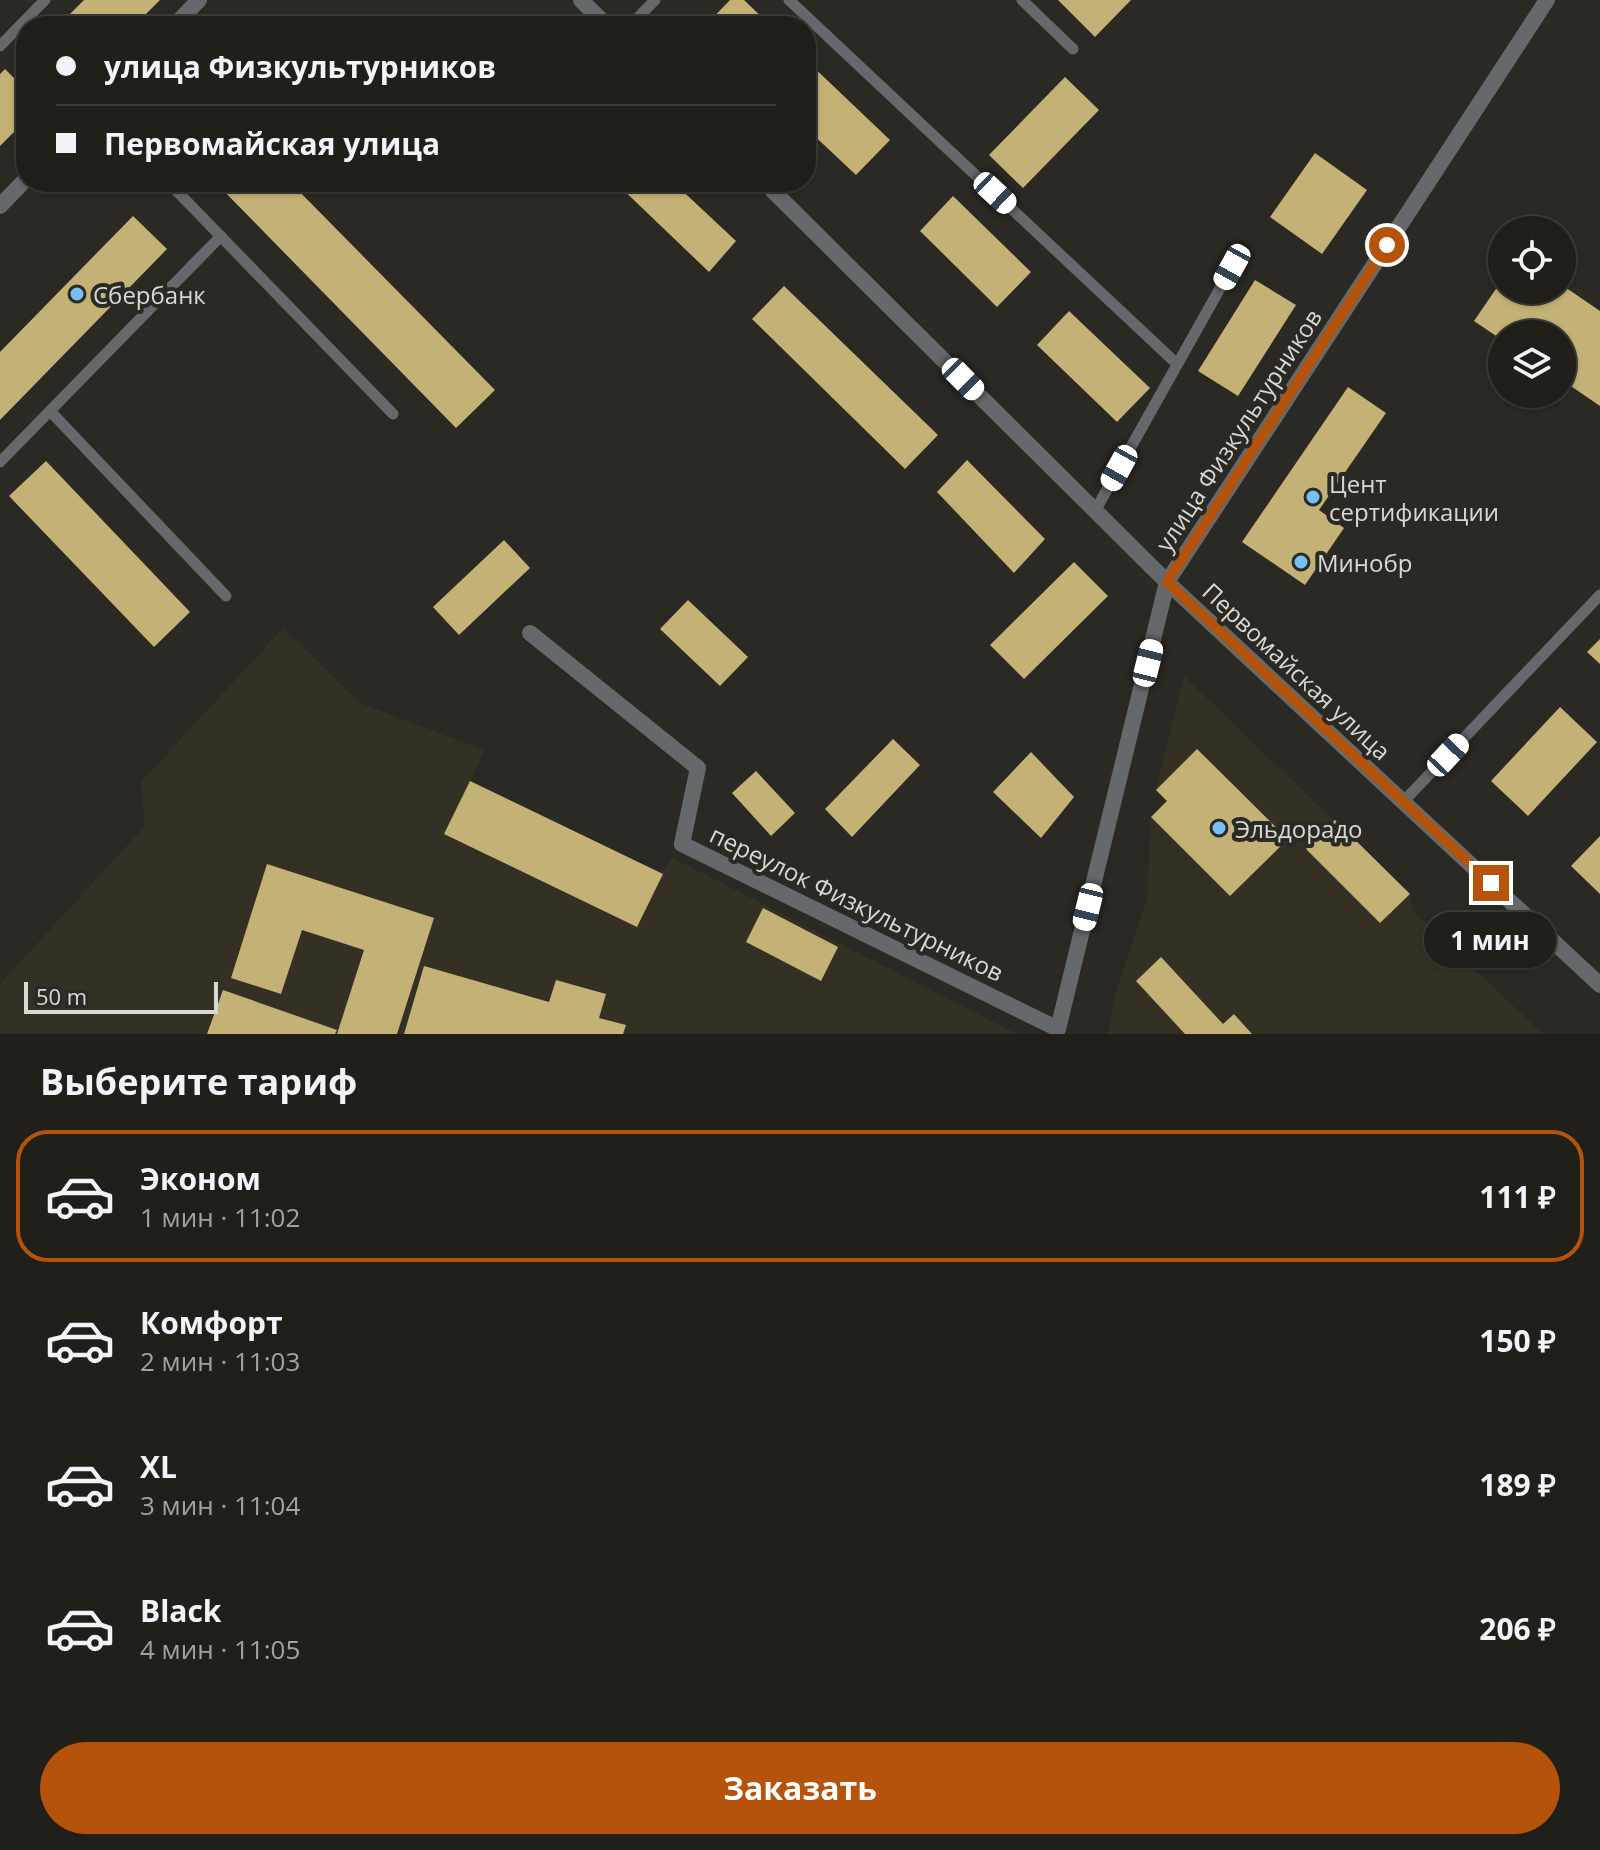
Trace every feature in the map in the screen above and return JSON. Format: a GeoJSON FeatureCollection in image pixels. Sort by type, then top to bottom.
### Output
{"type":"FeatureCollection","features":[{"type":"Feature","properties":{"kind":"street"},"geometry":{"type":"LineString","coordinates":[[184,16],[199,0]]}},
{"type":"Feature","properties":{"kind":"street"},"geometry":{"type":"LineString","coordinates":[[581,0],[597,16]]}},
{"type":"Feature","properties":{"kind":"street","name":"улица Физкультурников"},"geometry":{"type":"LineString","coordinates":[[1058,1029],[1167,582],[1547,0]]}},
{"type":"Feature","properties":{"kind":"street"},"geometry":{"type":"LineString","coordinates":[[0,206],[16,189]]}},
{"type":"Feature","properties":{"kind":"street","name":"Первомайская улица"},"geometry":{"type":"LineString","coordinates":[[774,192],[1167,582],[1600,985]]}},
{"type":"Feature","properties":{"kind":"street","name":"переулок Физкультурников"},"geometry":{"type":"LineString","coordinates":[[530,633],[698,768],[682,844],[1058,1029]]}},
{"type":"Feature","properties":{"kind":"lane"},"geometry":{"type":"LineString","coordinates":[[29,16],[45,0]]}},
{"type":"Feature","properties":{"kind":"lane"},"geometry":{"type":"LineString","coordinates":[[640,16],[655,0]]}},
{"type":"Feature","properties":{"kind":"lane"},"geometry":{"type":"LineString","coordinates":[[789,0],[806,16]]}},
{"type":"Feature","properties":{"kind":"lane"},"geometry":{"type":"LineString","coordinates":[[1022,0],[1073,49]]}},
{"type":"Feature","properties":{"kind":"lane"},"geometry":{"type":"LineString","coordinates":[[816,25],[1177,364]]}},
{"type":"Feature","properties":{"kind":"lane"},"geometry":{"type":"LineString","coordinates":[[0,46],[16,30]]}},
{"type":"Feature","properties":{"kind":"lane"},"geometry":{"type":"LineString","coordinates":[[178,192],[393,414]]}},
{"type":"Feature","properties":{"kind":"lane"},"geometry":{"type":"LineString","coordinates":[[0,462],[221,236]]}},
{"type":"Feature","properties":{"kind":"lane"},"geometry":{"type":"LineString","coordinates":[[1095,511],[1232,267]]}},
{"type":"Feature","properties":{"kind":"lane"},"geometry":{"type":"LineString","coordinates":[[50,411],[226,596]]}},
{"type":"Feature","properties":{"kind":"lane"},"geometry":{"type":"LineString","coordinates":[[1403,802],[1600,595]]}},
{"type":"Feature","properties":{"kind":"shaded area"},"geometry":{"type":"Polygon","coordinates":[[[283,628],[360,703],[484,750],[471,781],[662,873],[671,857],[1017,1034],[0,1034],[0,984],[145,826],[141,782],[283,628]]]}},
{"type":"Feature","properties":{"kind":"shaded area"},"geometry":{"type":"Polygon","coordinates":[[[1184,676],[1410,894],[1411,909],[1543,1034],[1108,1034],[1114,997],[1147,898],[1151,817],[1166,801],[1156,790],[1184,676]]]}},
{"type":"Feature","properties":{"kind":"building"},"geometry":{"type":"Polygon","coordinates":[[[84,0],[160,0],[144,16],[68,16],[84,0]]]}},
{"type":"Feature","properties":{"kind":"building"},"geometry":{"type":"Polygon","coordinates":[[[730,0],[744,0],[761,16],[715,16],[730,0]]]}},
{"type":"Feature","properties":{"kind":"building"},"geometry":{"type":"Polygon","coordinates":[[[1058,0],[1131,0],[1095,37],[1058,0]]]}},
{"type":"Feature","properties":{"kind":"building"},"geometry":{"type":"Polygon","coordinates":[[[5,69],[16,80],[16,130],[0,146],[0,74],[5,69]]]}},
{"type":"Feature","properties":{"kind":"building"},"geometry":{"type":"Polygon","coordinates":[[[816,70],[890,140],[856,175],[816,137],[816,70]]]}},
{"type":"Feature","properties":{"kind":"building"},"geometry":{"type":"Polygon","coordinates":[[[1065,77],[1099,110],[1023,188],[989,155],[1065,77]]]}},
{"type":"Feature","properties":{"kind":"building"},"geometry":{"type":"Polygon","coordinates":[[[1315,153],[1367,190],[1322,254],[1270,217],[1315,153]]]}},
{"type":"Feature","properties":{"kind":"building"},"geometry":{"type":"Polygon","coordinates":[[[225,192],[300,192],[495,390],[456,428],[225,192]]]}},
{"type":"Feature","properties":{"kind":"building"},"geometry":{"type":"Polygon","coordinates":[[[625,192],[684,192],[736,241],[709,272],[625,192]]]}},
{"type":"Feature","properties":{"kind":"building"},"geometry":{"type":"Polygon","coordinates":[[[953,196],[1031,272],[997,307],[920,231],[953,196]]]}},
{"type":"Feature","properties":{"kind":"building"},"geometry":{"type":"Polygon","coordinates":[[[133,216],[167,249],[0,420],[0,352],[133,216]]]}},
{"type":"Feature","properties":{"kind":"building"},"geometry":{"type":"Polygon","coordinates":[[[1255,280],[1296,305],[1238,396],[1198,371],[1255,280]]]}},
{"type":"Feature","properties":{"kind":"building"},"geometry":{"type":"Polygon","coordinates":[[[784,286],[938,435],[905,469],[752,319],[784,286]]]}},
{"type":"Feature","properties":{"kind":"building"},"geometry":{"type":"Polygon","coordinates":[[[1576,295],[1600,311],[1600,406],[1576,390],[1576,320],[1488,320],[1488,330],[1474,321],[1488,300],[1488,304],[1576,304],[1576,295]]]}},
{"type":"Feature","properties":{"kind":"building"},"geometry":{"type":"Polygon","coordinates":[[[1069,311],[1150,388],[1117,422],[1037,345],[1069,311]]]}},
{"type":"Feature","properties":{"kind":"building"},"geometry":{"type":"Polygon","coordinates":[[[1348,387],[1386,413],[1319,510],[1344,528],[1305,585],[1242,542],[1348,387]]]}},
{"type":"Feature","properties":{"kind":"building"},"geometry":{"type":"Polygon","coordinates":[[[967,460],[1045,539],[1014,573],[937,492],[967,460]]]}},
{"type":"Feature","properties":{"kind":"building"},"geometry":{"type":"Polygon","coordinates":[[[46,461],[190,612],[154,647],[9,496],[46,461]]]}},
{"type":"Feature","properties":{"kind":"building"},"geometry":{"type":"Polygon","coordinates":[[[504,540],[530,568],[459,635],[433,607],[504,540]]]}},
{"type":"Feature","properties":{"kind":"building"},"geometry":{"type":"Polygon","coordinates":[[[1074,562],[1108,596],[1024,679],[990,645],[1074,562]]]}},
{"type":"Feature","properties":{"kind":"building"},"geometry":{"type":"Polygon","coordinates":[[[688,600],[748,657],[720,686],[660,629],[688,600]]]}},
{"type":"Feature","properties":{"kind":"building"},"geometry":{"type":"Polygon","coordinates":[[[1600,639],[1600,664],[1587,652],[1600,639]]]}},
{"type":"Feature","properties":{"kind":"building"},"geometry":{"type":"Polygon","coordinates":[[[1560,707],[1597,742],[1528,816],[1491,781],[1560,707]]]}},
{"type":"Feature","properties":{"kind":"building"},"geometry":{"type":"Polygon","coordinates":[[[893,739],[920,765],[852,837],[825,809],[893,739]]]}},
{"type":"Feature","properties":{"kind":"building","name":"Эльдорадо"},"geometry":{"type":"Polygon","coordinates":[[[1197,749],[1288,839],[1230,896],[1151,817],[1167,801],[1156,790],[1197,749]]]}},
{"type":"Feature","properties":{"kind":"building"},"geometry":{"type":"Polygon","coordinates":[[[1031,752],[1074,797],[1041,838],[993,792],[1031,752]]]}},
{"type":"Feature","properties":{"kind":"building"},"geometry":{"type":"Polygon","coordinates":[[[756,771],[795,813],[771,836],[732,793],[756,771]]]}},
{"type":"Feature","properties":{"kind":"building"},"geometry":{"type":"Polygon","coordinates":[[[470,781],[663,874],[637,927],[444,834],[470,781]]]}},
{"type":"Feature","properties":{"kind":"building"},"geometry":{"type":"Polygon","coordinates":[[[1335,820],[1410,894],[1380,923],[1306,849],[1335,820]]]}},
{"type":"Feature","properties":{"kind":"building"},"geometry":{"type":"Polygon","coordinates":[[[1600,836],[1600,894],[1571,866],[1600,836]]]}},
{"type":"Feature","properties":{"kind":"building"},"geometry":{"type":"Polygon","coordinates":[[[267,864],[434,918],[397,1034],[337,1034],[364,950],[302,930],[281,994],[231,978],[267,864]]]}},
{"type":"Feature","properties":{"kind":"building"},"geometry":{"type":"Polygon","coordinates":[[[763,908],[838,947],[821,981],[746,942],[763,908]]]}},
{"type":"Feature","properties":{"kind":"building"},"geometry":{"type":"Polygon","coordinates":[[[1161,957],[1223,1024],[1234,1014],[1252,1034],[1185,1034],[1136,981],[1161,957]]]}},
{"type":"Feature","properties":{"kind":"building"},"geometry":{"type":"Polygon","coordinates":[[[424,966],[549,1002],[556,980],[606,994],[599,1018],[626,1025],[623,1034],[404,1034],[424,966]]]}},
{"type":"Feature","properties":{"kind":"building"},"geometry":{"type":"Polygon","coordinates":[[[223,990],[337,1030],[335,1034],[207,1034],[223,990]]]}},
{"type":"Feature","properties":{"kind":"place","name":"Сбербанк"},"geometry":{"type":"Point","coordinates":[77,294]}},
{"type":"Feature","properties":{"kind":"place","name":"Цент сертификации"},"geometry":{"type":"Point","coordinates":[1313,497]}},
{"type":"Feature","properties":{"kind":"place","name":"Минобр"},"geometry":{"type":"Point","coordinates":[1301,562]}},
{"type":"Feature","properties":{"kind":"place","name":"Эльдорадо"},"geometry":{"type":"Point","coordinates":[1219,828]}},
{"type":"Feature","properties":{"kind":"route"},"geometry":{"type":"LineString","coordinates":[[1387,245],[1167,582],[1491,883]]}}]}
